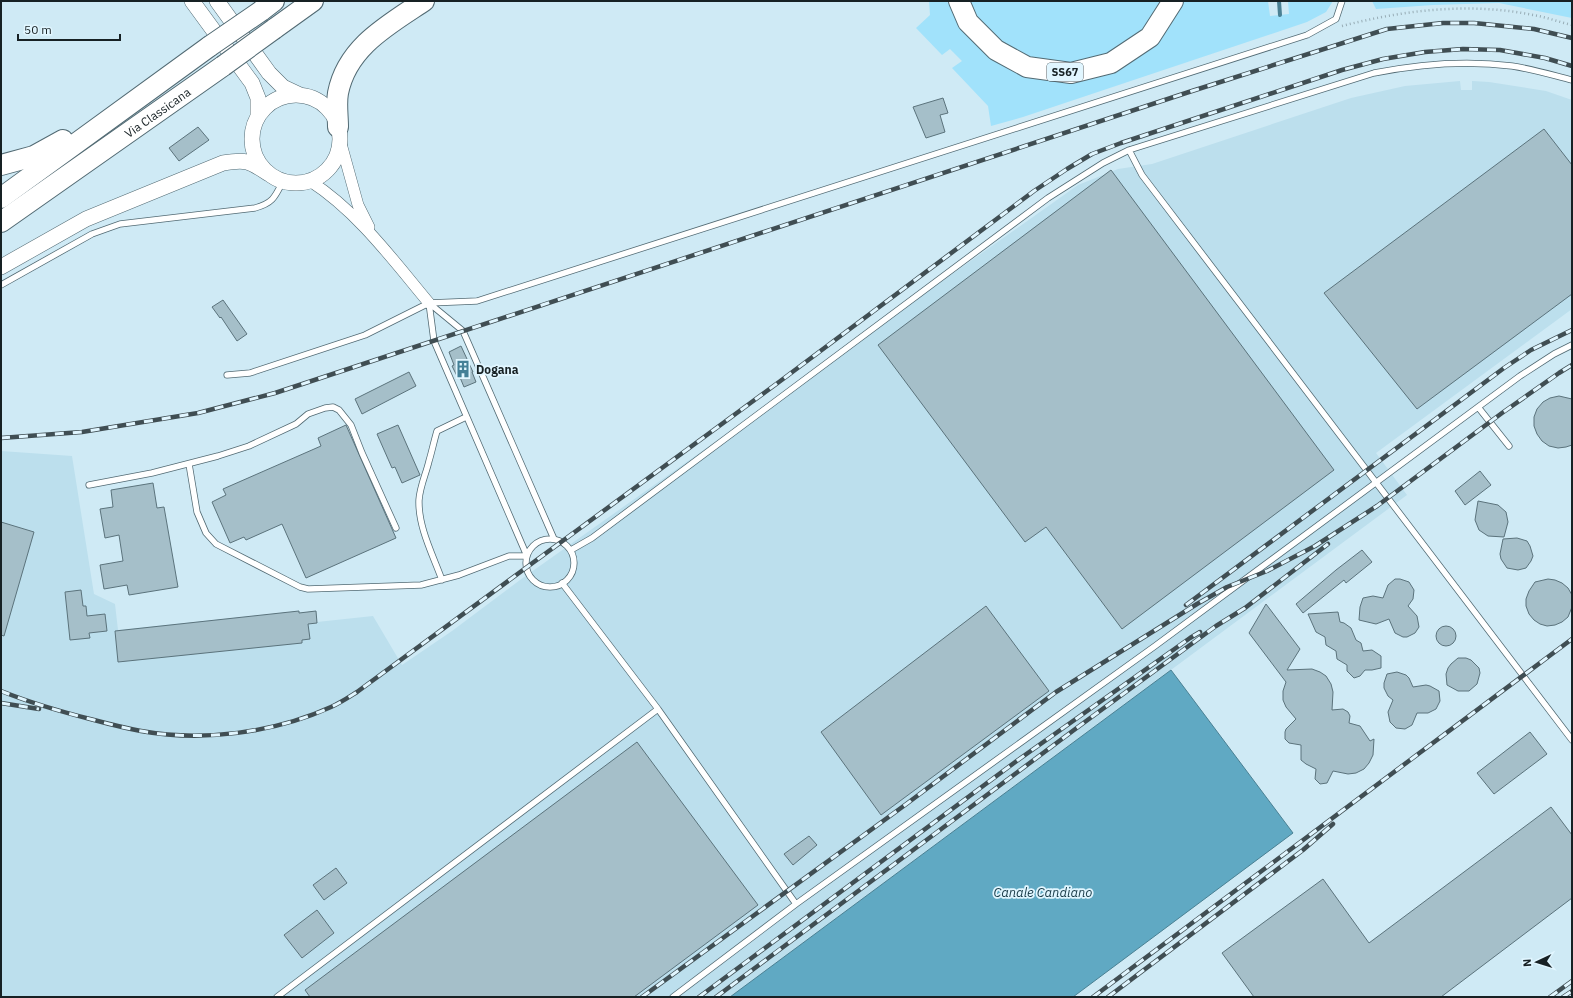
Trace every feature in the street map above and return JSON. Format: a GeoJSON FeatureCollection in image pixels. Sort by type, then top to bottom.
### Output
{"type":"FeatureCollection","features":[{"type":"Feature","properties":{"kind":"highway","name":"Via Classicana"},"geometry":{"type":"LineString","coordinates":[[1,222],[313,1]]}},
{"type":"Feature","properties":{"kind":"highway"},"geometry":{"type":"LineString","coordinates":[[339,134],[338,94],[344,71],[358,51],[381,30],[424,1]]}},
{"type":"Feature","properties":{"kind":"highway","name":"SS67"},"geometry":{"type":"LineString","coordinates":[[959,1],[968,22],[996,50],[1027,67],[1071,73],[1111,62],[1150,37],[1173,1]]}},
{"type":"Feature","properties":{"kind":"highway","name":"Via Classicana"},"geometry":{"type":"LineString","coordinates":[[1,198],[210,46],[268,6]]}},
{"type":"Feature","properties":{"kind":"highway"},"geometry":{"type":"LineString","coordinates":[[1,165],[34,156],[54,146],[92,120],[135,102]]}},
{"type":"Feature","properties":{"kind":"street"},"geometry":{"type":"LineString","coordinates":[[192,1],[252,83],[258,98],[258,117]]}},
{"type":"Feature","properties":{"kind":"street"},"geometry":{"type":"LineString","coordinates":[[217,1],[269,73],[283,87],[300,95],[312,98],[324,105],[333,115],[358,205],[373,236]]}},
{"type":"Feature","properties":{"kind":"street"},"geometry":{"type":"LineString","coordinates":[[269,174],[259,163],[254,150],[253,130],[258,117],[266,107],[276,100],[287,96],[300,95]]}},
{"type":"Feature","properties":{"kind":"street"},"geometry":{"type":"LineString","coordinates":[[1,267],[86,219],[223,163],[239,160],[250,162],[283,181],[296,183],[310,181],[322,174],[331,165],[337,154],[339,134]]}},
{"type":"Feature","properties":{"kind":"street"},"geometry":{"type":"LineString","coordinates":[[310,181],[345,206],[373,236],[429,303]]}},
{"type":"Feature","properties":{"kind":"lane"},"geometry":{"type":"LineString","coordinates":[[227,375],[250,373],[364,335],[429,303],[477,302],[1307,35],[1336,18],[1342,1]]}},
{"type":"Feature","properties":{"kind":"lane"},"geometry":{"type":"LineString","coordinates":[[571,550],[592,538],[1048,198],[1103,163],[1129,150],[1374,73],[1405,67],[1436,63],[1504,65],[1543,72],[1572,80]]}},
{"type":"Feature","properties":{"kind":"lane"},"geometry":{"type":"LineString","coordinates":[[1129,150],[1142,175],[1572,740]]}},
{"type":"Feature","properties":{"kind":"lane"},"geometry":{"type":"LineString","coordinates":[[1,284],[92,234],[120,224],[255,208],[266,205],[274,200],[283,181]]}},
{"type":"Feature","properties":{"kind":"lane"},"geometry":{"type":"LineString","coordinates":[[429,303],[434,341],[527,556]]}},
{"type":"Feature","properties":{"kind":"lane"},"geometry":{"type":"LineString","coordinates":[[429,303],[463,332],[554,539]]}},
{"type":"Feature","properties":{"kind":"lane"},"geometry":{"type":"LineString","coordinates":[[673,997],[796,904],[1155,646],[1478,407],[1543,361],[1572,345]]}},
{"type":"Feature","properties":{"kind":"lane"},"geometry":{"type":"LineString","coordinates":[[89,484],[152,473],[189,464],[249,446],[296,424],[308,414],[333,407],[339,410],[351,425],[362,454],[396,528]]}},
{"type":"Feature","properties":{"kind":"lane"},"geometry":{"type":"LineString","coordinates":[[1478,407],[1509,446]]}},
{"type":"Feature","properties":{"kind":"lane"},"geometry":{"type":"LineString","coordinates":[[442,580],[427,540],[419,500],[437,430],[466,417]]}},
{"type":"Feature","properties":{"kind":"lane"},"geometry":{"type":"LineString","coordinates":[[189,464],[197,512],[206,533],[216,544],[300,587],[308,589],[421,585],[442,580],[509,556],[527,556]]}},
{"type":"Feature","properties":{"kind":"lane"},"geometry":{"type":"LineString","coordinates":[[554,539],[562,542],[571,550],[574,565],[568,578],[562,583],[548,587],[540,585],[529,575],[526,568],[527,556],[534,544],[540,540],[554,539]]}},
{"type":"Feature","properties":{"kind":"lane"},"geometry":{"type":"LineString","coordinates":[[562,583],[658,709],[796,904]]}},
{"type":"Feature","properties":{"kind":"lane"},"geometry":{"type":"LineString","coordinates":[[277,997],[658,709]]}},
{"type":"Feature","properties":{"kind":"path"},"geometry":{"type":"LineString","coordinates":[[1336,27],[1402,13],[1483,8],[1533,14],[1572,25]]}},
{"type":"Feature","properties":{"kind":"shaded area"},"geometry":{"type":"Polygon","coordinates":[[[929,1],[947,1],[957,19],[1059,81],[1089,79],[1117,70],[1149,50],[1170,26],[1181,1],[1268,1],[1270,16],[1289,14],[1288,1],[1333,1],[1326,12],[1307,22],[1023,117],[991,126],[988,106],[952,68],[962,61],[950,49],[942,55],[916,28],[930,15],[929,1]]]}},
{"type":"Feature","properties":{"kind":"shaded area"},"geometry":{"type":"Polygon","coordinates":[[[966,1],[1161,1],[1142,31],[1116,51],[1084,61],[1067,62],[1033,60],[1016,52],[992,35],[979,23],[974,17],[966,1]]]}},
{"type":"Feature","properties":{"kind":"shaded area"},"geometry":{"type":"Polygon","coordinates":[[[1372,1],[1572,1],[1572,18],[1499,3],[1433,5],[1376,9],[1372,1]]]}},
{"type":"Feature","properties":{"kind":"shaded area"},"geometry":{"type":"Polygon","coordinates":[[[1460,81],[1461,90],[1472,90],[1472,81],[1489,82],[1546,91],[1572,100],[1572,309],[1376,453],[1407,495],[730,997],[1,997],[1,451],[72,456],[94,594],[115,604],[118,630],[299,611],[299,613],[316,611],[317,622],[373,616],[402,665],[452,631],[520,580],[1078,185],[1118,169],[1152,164],[1351,98],[1405,86],[1460,81]]]}},
{"type":"Feature","properties":{"kind":"water","name":"Canale Candiano"},"geometry":{"type":"Polygon","coordinates":[[[1171,670],[1293,833],[1073,997],[730,997],[1171,670]]]}},
{"type":"Feature","properties":{"kind":"building"},"geometry":{"type":"Polygon","coordinates":[[[943,98],[948,113],[940,115],[945,132],[926,138],[913,107],[943,98]]]}},
{"type":"Feature","properties":{"kind":"building"},"geometry":{"type":"Polygon","coordinates":[[[198,127],[209,140],[179,161],[169,148],[198,127]]]}},
{"type":"Feature","properties":{"kind":"building"},"geometry":{"type":"Polygon","coordinates":[[[1544,129],[1572,165],[1572,294],[1417,409],[1324,293],[1544,129]]]}},
{"type":"Feature","properties":{"kind":"building"},"geometry":{"type":"Polygon","coordinates":[[[1111,170],[1334,470],[1122,629],[1046,527],[1025,542],[878,345],[1111,170]]]}},
{"type":"Feature","properties":{"kind":"building"},"geometry":{"type":"Polygon","coordinates":[[[223,300],[247,334],[237,341],[221,317],[220,318],[212,307],[223,300]]]}},
{"type":"Feature","properties":{"kind":"building","name":"Dogana"},"geometry":{"type":"Polygon","coordinates":[[[461,346],[476,382],[464,387],[459,375],[457,376],[452,366],[454,365],[449,352],[461,346]]]}},
{"type":"Feature","properties":{"kind":"building"},"geometry":{"type":"Polygon","coordinates":[[[409,372],[416,386],[362,414],[355,399],[409,372]]]}},
{"type":"Feature","properties":{"kind":"building"},"geometry":{"type":"Polygon","coordinates":[[[1559,396],[1572,399],[1572,445],[1558,448],[1549,446],[1542,441],[1534,426],[1534,417],[1537,409],[1543,402],[1550,398],[1559,396]]]}},
{"type":"Feature","properties":{"kind":"building"},"geometry":{"type":"Polygon","coordinates":[[[346,425],[396,538],[306,578],[282,524],[246,540],[244,537],[230,543],[212,502],[226,495],[223,489],[321,446],[318,438],[346,425]]]}},
{"type":"Feature","properties":{"kind":"building"},"geometry":{"type":"Polygon","coordinates":[[[398,425],[420,475],[402,483],[395,467],[392,468],[377,434],[398,425]]]}},
{"type":"Feature","properties":{"kind":"building"},"geometry":{"type":"Polygon","coordinates":[[[1480,471],[1491,485],[1465,505],[1455,491],[1480,471]]]}},
{"type":"Feature","properties":{"kind":"building"},"geometry":{"type":"Polygon","coordinates":[[[153,483],[157,508],[164,507],[178,587],[129,595],[127,585],[104,589],[100,565],[123,561],[119,535],[105,538],[100,509],[113,507],[111,490],[153,483]]]}},
{"type":"Feature","properties":{"kind":"building"},"geometry":{"type":"Polygon","coordinates":[[[1478,501],[1498,505],[1506,512],[1508,522],[1504,537],[1488,536],[1479,530],[1475,520],[1478,501]]]}},
{"type":"Feature","properties":{"kind":"building"},"geometry":{"type":"Polygon","coordinates":[[[1,522],[34,532],[4,636],[1,635],[1,522]]]}},
{"type":"Feature","properties":{"kind":"building"},"geometry":{"type":"Polygon","coordinates":[[[1517,538],[1527,541],[1533,556],[1526,568],[1518,570],[1507,568],[1501,559],[1500,554],[1503,539],[1517,538]]]}},
{"type":"Feature","properties":{"kind":"building"},"geometry":{"type":"Polygon","coordinates":[[[1362,550],[1372,562],[1346,583],[1344,580],[1303,613],[1296,604],[1362,550]]]}},
{"type":"Feature","properties":{"kind":"building"},"geometry":{"type":"Polygon","coordinates":[[[1395,579],[1409,582],[1414,590],[1413,599],[1408,606],[1417,616],[1419,627],[1415,633],[1407,637],[1403,637],[1395,633],[1389,619],[1376,624],[1359,620],[1360,607],[1363,598],[1373,596],[1383,598],[1388,585],[1395,579]]]}},
{"type":"Feature","properties":{"kind":"building"},"geometry":{"type":"Polygon","coordinates":[[[1548,579],[1562,583],[1568,588],[1572,595],[1572,607],[1568,617],[1562,622],[1547,626],[1534,620],[1529,614],[1526,606],[1526,599],[1535,582],[1548,579]]]}},
{"type":"Feature","properties":{"kind":"building"},"geometry":{"type":"Polygon","coordinates":[[[81,590],[83,606],[86,606],[87,616],[105,614],[107,631],[89,633],[90,638],[70,640],[65,592],[81,590]]]}},
{"type":"Feature","properties":{"kind":"building"},"geometry":{"type":"Polygon","coordinates":[[[1266,604],[1300,649],[1287,670],[1312,669],[1326,676],[1331,684],[1333,692],[1332,710],[1343,709],[1348,712],[1350,716],[1349,723],[1360,726],[1370,741],[1374,739],[1373,755],[1364,769],[1356,773],[1348,774],[1333,771],[1327,783],[1320,784],[1315,779],[1316,769],[1301,760],[1301,745],[1289,743],[1285,739],[1286,729],[1296,719],[1286,707],[1283,700],[1283,691],[1286,682],[1249,633],[1266,604]]]}},
{"type":"Feature","properties":{"kind":"building"},"geometry":{"type":"Polygon","coordinates":[[[986,606],[1049,691],[881,815],[821,732],[986,606]]]}},
{"type":"Feature","properties":{"kind":"building"},"geometry":{"type":"Polygon","coordinates":[[[299,611],[299,613],[316,611],[317,623],[308,624],[310,639],[302,640],[302,643],[118,662],[115,631],[299,611]]]}},
{"type":"Feature","properties":{"kind":"building"},"geometry":{"type":"Polygon","coordinates":[[[1338,612],[1340,622],[1351,628],[1356,640],[1361,643],[1363,651],[1372,650],[1381,656],[1381,668],[1365,670],[1360,676],[1354,678],[1347,671],[1347,665],[1337,659],[1336,651],[1326,645],[1325,637],[1316,632],[1308,614],[1338,612]]]}},
{"type":"Feature","properties":{"kind":"building"},"geometry":{"type":"Polygon","coordinates":[[[1446,626],[1453,629],[1456,636],[1453,643],[1446,646],[1439,643],[1436,636],[1439,629],[1446,626]]]}},
{"type":"Feature","properties":{"kind":"building"},"geometry":{"type":"Polygon","coordinates":[[[1458,658],[1466,658],[1471,660],[1479,668],[1480,673],[1477,684],[1469,691],[1458,691],[1447,685],[1446,674],[1448,668],[1458,658]]]}},
{"type":"Feature","properties":{"kind":"building"},"geometry":{"type":"Polygon","coordinates":[[[1397,672],[1406,675],[1413,687],[1426,685],[1439,691],[1440,701],[1436,709],[1428,713],[1417,713],[1412,725],[1405,729],[1396,728],[1390,722],[1388,712],[1393,700],[1388,696],[1384,688],[1387,674],[1397,672]]]}},
{"type":"Feature","properties":{"kind":"building"},"geometry":{"type":"Polygon","coordinates":[[[1530,732],[1547,754],[1494,794],[1477,773],[1530,732]]]}},
{"type":"Feature","properties":{"kind":"building"},"geometry":{"type":"Polygon","coordinates":[[[637,742],[758,905],[634,997],[310,997],[305,990],[637,742]]]}},
{"type":"Feature","properties":{"kind":"building"},"geometry":{"type":"Polygon","coordinates":[[[1551,807],[1572,835],[1572,898],[1441,997],[1254,997],[1222,953],[1323,879],[1369,943],[1551,807]]]}},
{"type":"Feature","properties":{"kind":"building"},"geometry":{"type":"Polygon","coordinates":[[[809,836],[817,845],[793,865],[784,854],[809,836]]]}},
{"type":"Feature","properties":{"kind":"building"},"geometry":{"type":"Polygon","coordinates":[[[336,868],[347,883],[324,900],[313,885],[336,868]]]}},
{"type":"Feature","properties":{"kind":"building"},"geometry":{"type":"Polygon","coordinates":[[[317,910],[334,933],[302,958],[284,935],[317,910]]]}},
{"type":"Feature","properties":{"kind":"waterway"},"geometry":{"type":"LineString","coordinates":[[1279,1],[1280,15]]}},
{"type":"Feature","properties":{"kind":"railway"},"geometry":{"type":"LineString","coordinates":[[1,438],[82,432],[198,413],[275,393],[1192,91],[1387,29],[1443,23],[1474,23],[1534,29],[1572,38]]}},
{"type":"Feature","properties":{"kind":"railway"},"geometry":{"type":"LineString","coordinates":[[1,691],[58,710],[129,729],[188,736],[238,733],[262,729],[309,716],[334,705],[357,692],[779,382],[1034,191],[1092,154],[1342,70],[1383,59],[1425,52],[1463,49],[1500,50],[1545,58],[1572,66]]}},
{"type":"Feature","properties":{"kind":"railway"},"geometry":{"type":"LineString","coordinates":[[1186,605],[1504,368],[1531,350],[1572,330]]}},
{"type":"Feature","properties":{"kind":"railway"},"geometry":{"type":"LineString","coordinates":[[642,997],[905,805],[1056,692],[1197,604],[1227,587],[1267,571],[1315,546],[1377,506],[1502,413],[1572,365]]}},
{"type":"Feature","properties":{"kind":"railway"},"geometry":{"type":"LineString","coordinates":[[716,997],[1078,727],[1216,626],[1245,608],[1328,544]]}},
{"type":"Feature","properties":{"kind":"railway"},"geometry":{"type":"LineString","coordinates":[[699,997],[1018,760],[1200,632]]}},
{"type":"Feature","properties":{"kind":"railway"},"geometry":{"type":"LineString","coordinates":[[1093,997],[1572,639]]}},
{"type":"Feature","properties":{"kind":"railway"},"geometry":{"type":"LineString","coordinates":[[1,703],[39,709]]}},
{"type":"Feature","properties":{"kind":"railway"},"geometry":{"type":"LineString","coordinates":[[1108,997],[1303,850],[1333,824]]}},
{"type":"Feature","properties":{"kind":"railway"},"geometry":{"type":"LineString","coordinates":[[1550,997],[1572,981]]}},
{"type":"Feature","properties":{"kind":"railway"},"geometry":{"type":"LineString","coordinates":[[1563,997],[1572,991]]}},
{"type":"Feature","properties":{"kind":"place","name":"Dogana"},"geometry":{"type":"Point","coordinates":[463,369]}}]}
